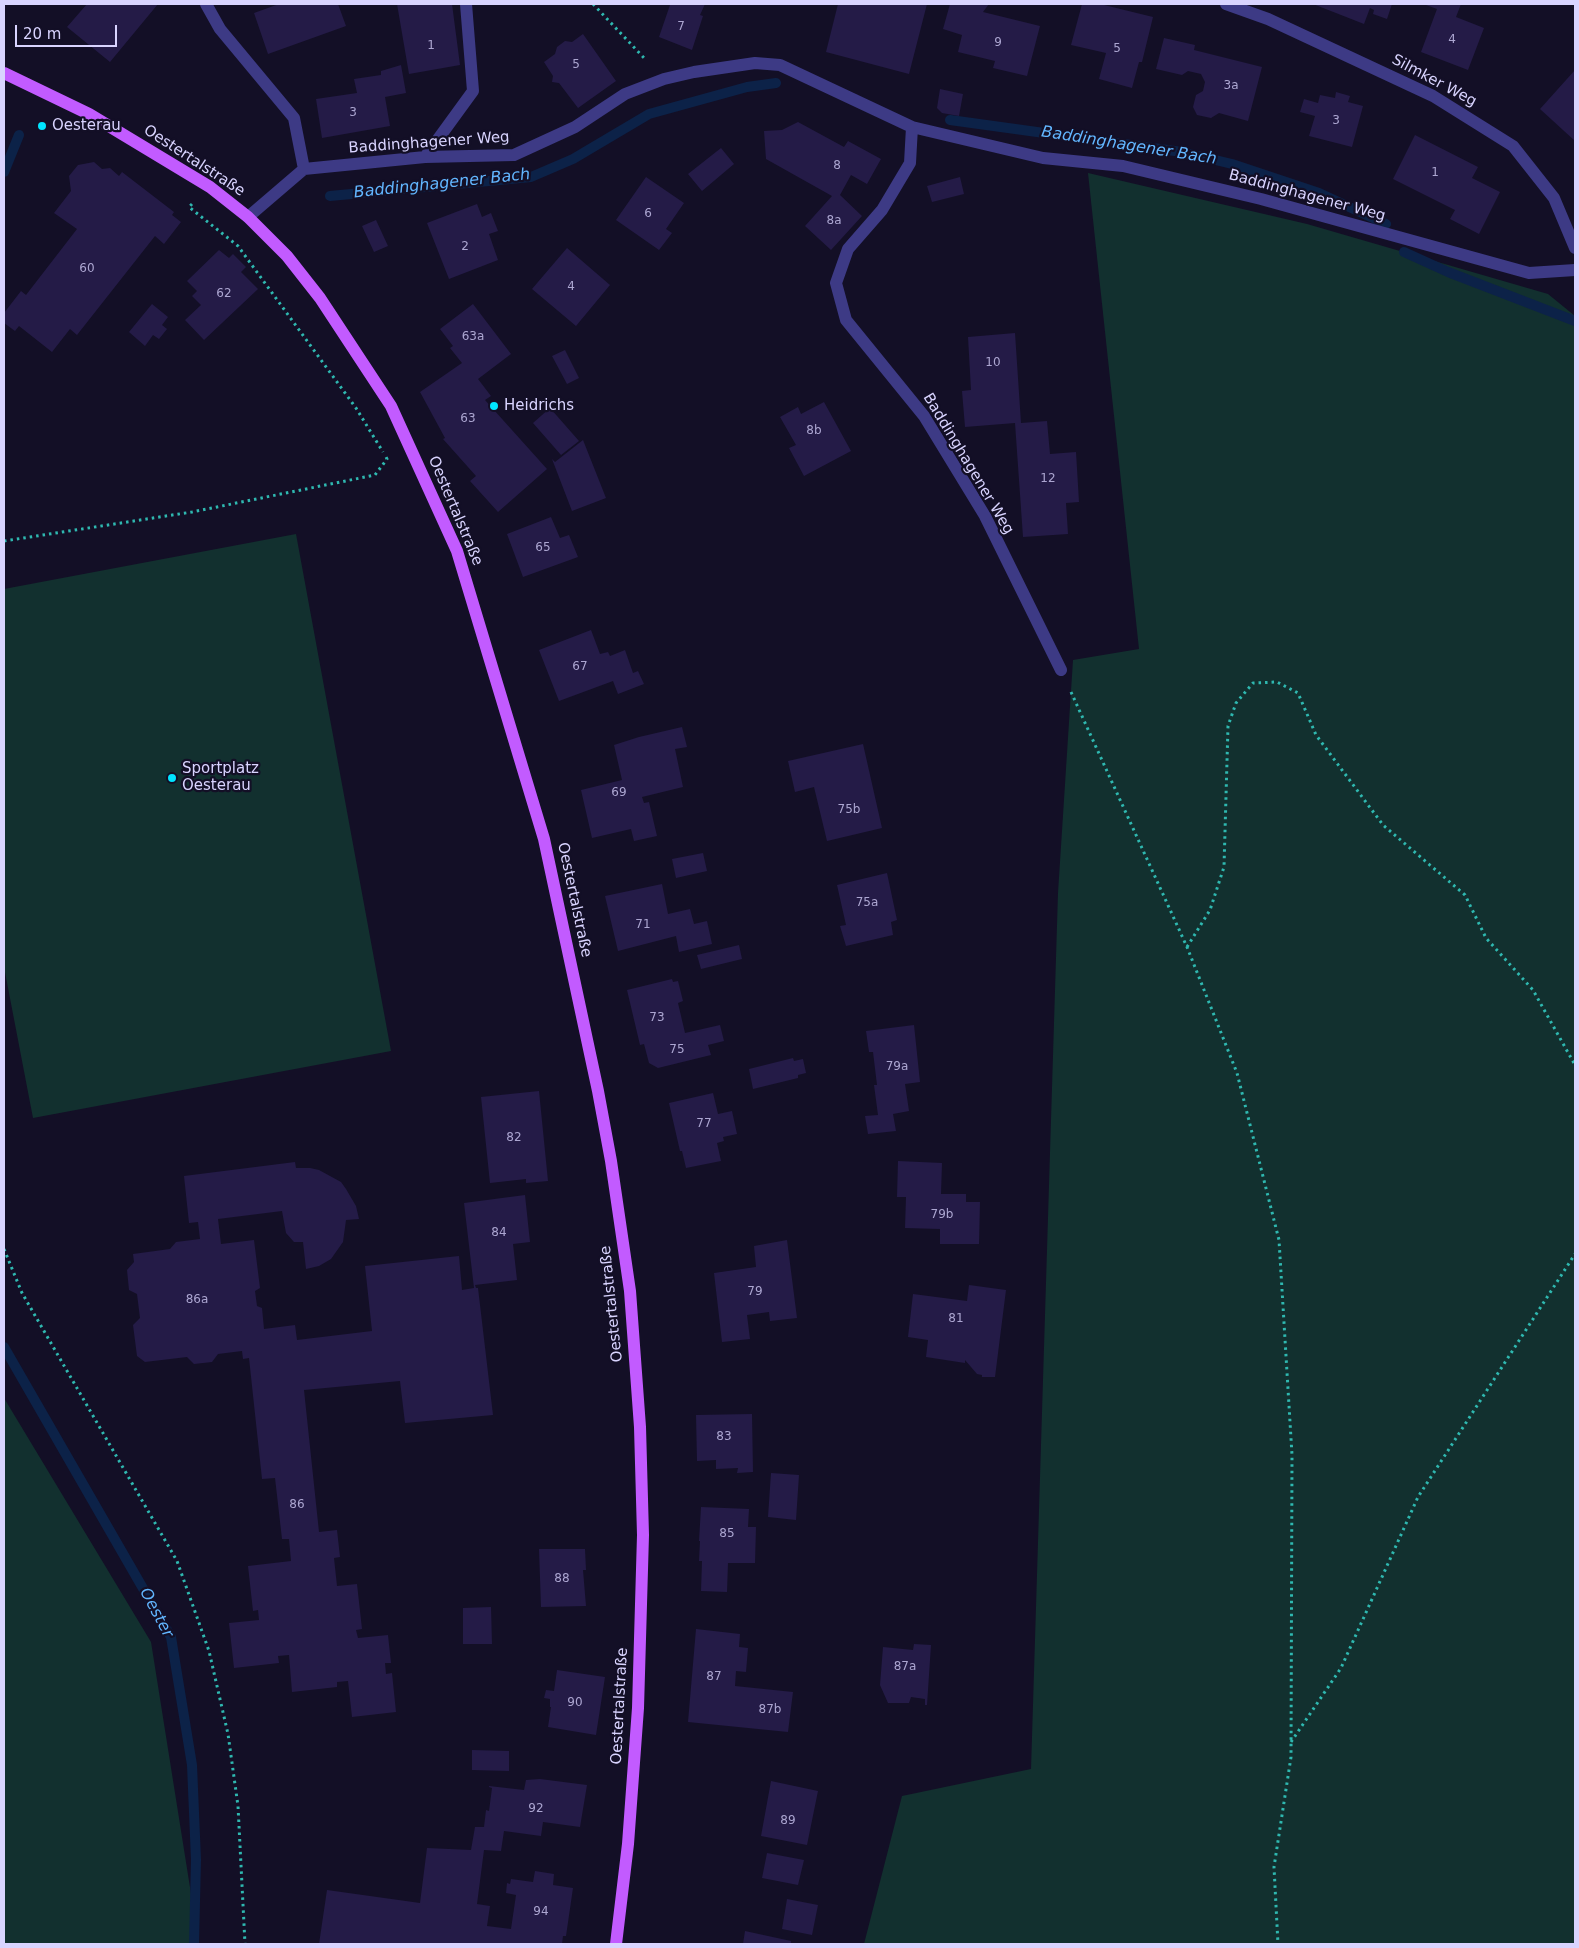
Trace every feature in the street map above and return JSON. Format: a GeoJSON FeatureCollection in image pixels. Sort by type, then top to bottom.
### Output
{"type":"FeatureCollection","features":[{"type":"Feature","properties":{"kind":"main road","name":"Oestertalstraße"},"geometry":{"type":"LineString","coordinates":[[4,73],[89,114],[210,187],[248,217],[287,256],[320,298],[391,406],[457,551],[544,839],[611,1161],[630,1291],[640,1427],[643,1535],[638,1708],[628,1844],[616,1944]]}},
{"type":"Feature","properties":{"kind":"street"},"geometry":{"type":"LineString","coordinates":[[206,4],[220,28],[294,118],[304,169],[248,217]]}},
{"type":"Feature","properties":{"kind":"street"},"geometry":{"type":"LineString","coordinates":[[425,157],[473,92],[466,4]]}},
{"type":"Feature","properties":{"kind":"street","name":"Silmker Weg"},"geometry":{"type":"LineString","coordinates":[[1226,4],[1268,19],[1433,96],[1513,146],[1554,198],[1575,248]]}},
{"type":"Feature","properties":{"kind":"street","name":"Baddinghagener Weg"},"geometry":{"type":"LineString","coordinates":[[304,169],[425,157],[514,155],[575,127],[625,94],[664,79],[694,72],[756,63],[780,65],[912,127],[1044,158],[1123,166],[1261,199],[1529,273],[1575,270]]}},
{"type":"Feature","properties":{"kind":"street","name":"Baddinghagener Weg"},"geometry":{"type":"LineString","coordinates":[[912,127],[910,163],[882,210],[848,249],[836,283],[838,292],[846,320],[924,416],[985,516],[1061,670]]}},
{"type":"Feature","properties":{"kind":"path"},"geometry":{"type":"LineString","coordinates":[[593,4],[664,79]]}},
{"type":"Feature","properties":{"kind":"path"},"geometry":{"type":"LineString","coordinates":[[4,541],[192,512],[375,475],[387,459],[356,408],[238,246],[189,207],[210,187]]}},
{"type":"Feature","properties":{"kind":"path"},"geometry":{"type":"LineString","coordinates":[[1061,670],[1187,947],[1237,1072],[1279,1240],[1292,1455],[1291,1757],[1274,1866],[1278,1944]]}},
{"type":"Feature","properties":{"kind":"path"},"geometry":{"type":"LineString","coordinates":[[1187,947],[1210,910],[1224,867],[1228,726],[1236,703],[1253,683],[1277,682],[1298,693],[1316,735],[1383,825],[1464,895],[1486,938],[1533,990],[1575,1065]]}},
{"type":"Feature","properties":{"kind":"path"},"geometry":{"type":"LineString","coordinates":[[4,1249],[22,1293],[176,1561],[209,1651],[228,1734],[238,1806],[245,1944]]}},
{"type":"Feature","properties":{"kind":"path"},"geometry":{"type":"LineString","coordinates":[[1291,1742],[1341,1668],[1418,1498],[1575,1254]]}},
{"type":"Feature","properties":{"kind":"green space"},"geometry":{"type":"Polygon","coordinates":[[[1088,173],[1307,224],[1548,294],[1575,316],[1575,1944],[864,1944],[902,1796],[1031,1769],[1058,893],[1073,660],[1139,649],[1088,173]]]}},
{"type":"Feature","properties":{"kind":"green space","name":"Sportplatz Oesterau"},"geometry":{"type":"Polygon","coordinates":[[[296,534],[391,1051],[33,1118],[4,967],[4,589],[296,534]]]}},
{"type":"Feature","properties":{"kind":"green space"},"geometry":{"type":"Polygon","coordinates":[[[4,1398],[151,1642],[199,1944],[4,1944],[4,1398]]]}},
{"type":"Feature","properties":{"kind":"building"},"geometry":{"type":"Polygon","coordinates":[[[87,4],[158,4],[110,62],[67,27],[87,4]]]}},
{"type":"Feature","properties":{"kind":"building"},"geometry":{"type":"Polygon","coordinates":[[[279,4],[338,4],[346,26],[268,54],[254,13],[279,4]]]}},
{"type":"Feature","properties":{"kind":"building"},"geometry":{"type":"Polygon","coordinates":[[[397,4],[452,4],[460,65],[409,74],[397,4]]]}},
{"type":"Feature","properties":{"kind":"building"},"geometry":{"type":"Polygon","coordinates":[[[667,4],[705,4],[700,15],[703,16],[692,50],[659,37],[670,5],[667,4]]]}},
{"type":"Feature","properties":{"kind":"building"},"geometry":{"type":"Polygon","coordinates":[[[838,4],[927,4],[909,74],[826,52],[838,4]]]}},
{"type":"Feature","properties":{"kind":"building"},"geometry":{"type":"Polygon","coordinates":[[[950,4],[989,4],[983,12],[1040,26],[1027,76],[993,68],[995,61],[958,52],[962,35],[943,29],[950,4]]]}},
{"type":"Feature","properties":{"kind":"building"},"geometry":{"type":"Polygon","coordinates":[[[1082,4],[1100,4],[1153,17],[1142,62],[1139,62],[1132,88],[1099,79],[1106,53],[1071,45],[1082,4]]]}},
{"type":"Feature","properties":{"kind":"building"},"geometry":{"type":"Polygon","coordinates":[[[1313,4],[1392,4],[1387,19],[1373,14],[1374,10],[1370,8],[1364,24],[1313,4]]]}},
{"type":"Feature","properties":{"kind":"building"},"geometry":{"type":"Polygon","coordinates":[[[1426,4],[1461,4],[1456,17],[1484,28],[1468,70],[1421,52],[1437,9],[1426,4]]]}},
{"type":"Feature","properties":{"kind":"building"},"geometry":{"type":"Polygon","coordinates":[[[583,34],[616,81],[578,108],[559,83],[552,82],[553,76],[544,62],[555,54],[557,47],[565,41],[572,42],[583,34]]]}},
{"type":"Feature","properties":{"kind":"building"},"geometry":{"type":"Polygon","coordinates":[[[1164,38],[1195,45],[1194,50],[1262,67],[1248,121],[1219,113],[1211,118],[1197,115],[1193,107],[1196,95],[1203,91],[1205,82],[1201,74],[1188,71],[1182,75],[1156,69],[1164,38]]]}},
{"type":"Feature","properties":{"kind":"building"},"geometry":{"type":"Polygon","coordinates":[[[401,65],[406,93],[385,97],[390,126],[322,138],[316,99],[357,93],[354,79],[381,75],[381,71],[401,65]]]}},
{"type":"Feature","properties":{"kind":"building"},"geometry":{"type":"Polygon","coordinates":[[[1575,70],[1575,141],[1540,109],[1575,70]]]}},
{"type":"Feature","properties":{"kind":"building"},"geometry":{"type":"Polygon","coordinates":[[[940,89],[963,94],[959,116],[942,113],[937,108],[940,89]]]}},
{"type":"Feature","properties":{"kind":"building"},"geometry":{"type":"Polygon","coordinates":[[[1336,92],[1350,96],[1348,102],[1363,106],[1352,147],[1309,136],[1315,116],[1300,112],[1304,99],[1318,103],[1320,95],[1335,98],[1336,92]]]}},
{"type":"Feature","properties":{"kind":"building"},"geometry":{"type":"Polygon","coordinates":[[[798,122],[844,147],[848,141],[881,159],[867,184],[851,175],[840,195],[862,216],[831,250],[805,226],[832,196],[766,159],[764,131],[782,130],[798,122]]]}},
{"type":"Feature","properties":{"kind":"building"},"geometry":{"type":"Polygon","coordinates":[[[1415,135],[1478,167],[1472,178],[1500,192],[1479,234],[1450,219],[1455,210],[1393,179],[1415,135]]]}},
{"type":"Feature","properties":{"kind":"building"},"geometry":{"type":"Polygon","coordinates":[[[721,148],[734,164],[702,191],[688,174],[721,148]]]}},
{"type":"Feature","properties":{"kind":"building"},"geometry":{"type":"Polygon","coordinates":[[[94,162],[102,169],[110,168],[119,176],[122,172],[174,212],[172,215],[181,222],[164,244],[155,236],[77,335],[70,329],[52,352],[19,326],[15,331],[4,323],[4,313],[21,291],[26,295],[77,229],[54,213],[71,191],[69,176],[78,165],[94,162]]]}},
{"type":"Feature","properties":{"kind":"building"},"geometry":{"type":"Polygon","coordinates":[[[646,177],[684,203],[666,229],[672,233],[659,250],[616,220],[646,177]]]}},
{"type":"Feature","properties":{"kind":"building"},"geometry":{"type":"Polygon","coordinates":[[[960,177],[964,194],[932,202],[927,186],[960,177]]]}},
{"type":"Feature","properties":{"kind":"building"},"geometry":{"type":"Polygon","coordinates":[[[477,204],[482,217],[491,213],[498,231],[489,234],[498,260],[449,279],[427,223],[477,204]]]}},
{"type":"Feature","properties":{"kind":"building"},"geometry":{"type":"Polygon","coordinates":[[[376,220],[388,246],[374,252],[362,226],[376,220]]]}},
{"type":"Feature","properties":{"kind":"building"},"geometry":{"type":"Polygon","coordinates":[[[567,248],[610,285],[576,326],[532,289],[567,248]]]}},
{"type":"Feature","properties":{"kind":"building"},"geometry":{"type":"Polygon","coordinates":[[[219,250],[229,258],[233,254],[246,267],[241,272],[258,289],[204,340],[185,320],[201,305],[192,296],[197,291],[187,281],[219,250]]]}},
{"type":"Feature","properties":{"kind":"building"},"geometry":{"type":"Polygon","coordinates":[[[152,304],[168,317],[162,325],[167,329],[159,339],[153,335],[145,346],[129,332],[152,304]]]}},
{"type":"Feature","properties":{"kind":"building"},"geometry":{"type":"Polygon","coordinates":[[[473,304],[511,354],[478,379],[491,396],[485,400],[547,469],[498,512],[470,481],[476,476],[443,439],[445,438],[420,392],[462,363],[450,348],[453,346],[440,329],[473,304]]]}},
{"type":"Feature","properties":{"kind":"building"},"geometry":{"type":"Polygon","coordinates":[[[1015,333],[1021,423],[1047,421],[1050,454],[1076,452],[1079,502],[1066,503],[1068,534],[1023,537],[1015,423],[965,427],[962,391],[971,390],[968,337],[1015,333]]]}},
{"type":"Feature","properties":{"kind":"building"},"geometry":{"type":"Polygon","coordinates":[[[565,350],[579,378],[567,384],[552,356],[565,350]]]}},
{"type":"Feature","properties":{"kind":"building"},"geometry":{"type":"Polygon","coordinates":[[[824,402],[851,451],[804,476],[789,448],[796,445],[780,417],[798,407],[801,414],[824,402]]]}},
{"type":"Feature","properties":{"kind":"building"},"geometry":{"type":"Polygon","coordinates":[[[550,408],[579,441],[561,455],[533,423],[550,408]]]}},
{"type":"Feature","properties":{"kind":"building"},"geometry":{"type":"Polygon","coordinates":[[[583,440],[606,498],[572,511],[552,459],[555,462],[583,440]]]}},
{"type":"Feature","properties":{"kind":"building"},"geometry":{"type":"Polygon","coordinates":[[[551,517],[560,538],[569,535],[578,557],[523,577],[507,534],[551,517]]]}},
{"type":"Feature","properties":{"kind":"building"},"geometry":{"type":"Polygon","coordinates":[[[591,630],[600,654],[608,652],[610,656],[625,650],[633,673],[638,671],[644,684],[618,694],[613,681],[559,701],[539,650],[591,630]]]}},
{"type":"Feature","properties":{"kind":"building"},"geometry":{"type":"Polygon","coordinates":[[[682,727],[687,747],[675,749],[683,787],[642,797],[644,803],[649,802],[657,836],[634,841],[631,829],[592,838],[581,790],[622,780],[614,745],[682,727]]]}},
{"type":"Feature","properties":{"kind":"building"},"geometry":{"type":"Polygon","coordinates":[[[863,744],[882,828],[827,841],[814,787],[795,792],[788,761],[863,744]]]}},
{"type":"Feature","properties":{"kind":"building"},"geometry":{"type":"Polygon","coordinates":[[[703,853],[707,871],[676,878],[672,859],[703,853]]]}},
{"type":"Feature","properties":{"kind":"building"},"geometry":{"type":"Polygon","coordinates":[[[887,873],[897,920],[891,922],[893,935],[846,946],[840,926],[846,925],[837,885],[887,873]]]}},
{"type":"Feature","properties":{"kind":"building"},"geometry":{"type":"Polygon","coordinates":[[[662,884],[668,914],[690,909],[694,924],[707,921],[712,944],[679,952],[676,936],[618,951],[605,896],[662,884]]]}},
{"type":"Feature","properties":{"kind":"building"},"geometry":{"type":"Polygon","coordinates":[[[739,945],[742,959],[701,969],[697,955],[739,945]]]}},
{"type":"Feature","properties":{"kind":"building"},"geometry":{"type":"Polygon","coordinates":[[[672,979],[673,982],[678,981],[683,1001],[678,1003],[685,1033],[720,1025],[724,1041],[708,1045],[711,1055],[658,1068],[649,1063],[644,1044],[640,1045],[627,990],[672,979]]]}},
{"type":"Feature","properties":{"kind":"building"},"geometry":{"type":"Polygon","coordinates":[[[914,1025],[920,1082],[905,1084],[909,1111],[893,1114],[896,1131],[868,1134],[865,1116],[878,1115],[874,1085],[877,1085],[873,1052],[869,1052],[866,1031],[914,1025]]]}},
{"type":"Feature","properties":{"kind":"building"},"geometry":{"type":"Polygon","coordinates":[[[793,1058],[794,1061],[803,1059],[806,1073],[798,1075],[798,1078],[753,1089],[749,1069],[793,1058]]]}},
{"type":"Feature","properties":{"kind":"building"},"geometry":{"type":"Polygon","coordinates":[[[539,1091],[548,1181],[526,1183],[526,1179],[490,1183],[481,1097],[539,1091]]]}},
{"type":"Feature","properties":{"kind":"building"},"geometry":{"type":"Polygon","coordinates":[[[713,1093],[718,1114],[732,1111],[737,1134],[723,1137],[724,1141],[717,1143],[721,1161],[686,1168],[682,1151],[680,1151],[669,1103],[713,1093]]]}},
{"type":"Feature","properties":{"kind":"building"},"geometry":{"type":"Polygon","coordinates":[[[898,1161],[942,1163],[941,1194],[966,1194],[966,1202],[980,1202],[979,1244],[940,1244],[940,1229],[905,1228],[906,1197],[897,1197],[898,1161]]]}},
{"type":"Feature","properties":{"kind":"building"},"geometry":{"type":"Polygon","coordinates":[[[295,1162],[296,1168],[319,1170],[341,1182],[356,1206],[359,1219],[346,1220],[343,1242],[331,1259],[319,1266],[306,1269],[303,1242],[294,1242],[286,1233],[282,1211],[218,1219],[221,1244],[254,1240],[260,1288],[255,1291],[257,1306],[262,1308],[264,1329],[295,1325],[297,1340],[372,1331],[365,1266],[459,1256],[462,1290],[474,1288],[464,1203],[525,1195],[530,1242],[513,1244],[517,1280],[475,1285],[478,1288],[493,1415],[405,1423],[400,1381],[304,1390],[319,1532],[337,1530],[340,1557],[334,1558],[337,1586],[357,1584],[362,1629],[356,1630],[358,1638],[388,1635],[391,1663],[385,1663],[386,1674],[392,1673],[396,1712],[352,1717],[348,1681],[337,1682],[337,1687],[292,1692],[289,1655],[278,1656],[279,1663],[234,1668],[229,1623],[259,1620],[258,1610],[253,1611],[248,1566],[291,1561],[289,1539],[282,1539],[275,1478],[262,1479],[249,1358],[243,1359],[242,1351],[218,1354],[212,1362],[194,1364],[187,1357],[145,1362],[137,1356],[133,1325],[140,1318],[137,1294],[129,1290],[127,1270],[134,1262],[133,1254],[170,1249],[176,1242],[200,1239],[198,1222],[189,1223],[184,1176],[295,1162]]]}},
{"type":"Feature","properties":{"kind":"building"},"geometry":{"type":"Polygon","coordinates":[[[787,1240],[797,1318],[770,1321],[769,1312],[747,1315],[750,1339],[722,1342],[714,1273],[756,1267],[754,1246],[787,1240]]]}},
{"type":"Feature","properties":{"kind":"building"},"geometry":{"type":"Polygon","coordinates":[[[969,1285],[1006,1290],[995,1377],[982,1377],[965,1360],[965,1363],[926,1357],[928,1340],[908,1337],[913,1294],[967,1301],[969,1285]]]}},
{"type":"Feature","properties":{"kind":"building"},"geometry":{"type":"Polygon","coordinates":[[[752,1414],[753,1472],[737,1473],[738,1468],[716,1469],[716,1460],[697,1461],[696,1415],[752,1414]]]}},
{"type":"Feature","properties":{"kind":"building"},"geometry":{"type":"Polygon","coordinates":[[[771,1473],[799,1475],[796,1520],[768,1517],[771,1473]]]}},
{"type":"Feature","properties":{"kind":"building"},"geometry":{"type":"Polygon","coordinates":[[[701,1507],[749,1509],[748,1527],[756,1527],[755,1563],[728,1563],[727,1592],[701,1591],[702,1561],[699,1561],[699,1541],[701,1507]]]}},
{"type":"Feature","properties":{"kind":"building"},"geometry":{"type":"Polygon","coordinates":[[[539,1549],[585,1549],[586,1570],[583,1570],[586,1606],[541,1607],[539,1549]]]}},
{"type":"Feature","properties":{"kind":"building"},"geometry":{"type":"Polygon","coordinates":[[[491,1607],[492,1644],[463,1644],[463,1608],[491,1607]]]}},
{"type":"Feature","properties":{"kind":"building"},"geometry":{"type":"Polygon","coordinates":[[[696,1629],[740,1634],[739,1647],[748,1648],[746,1672],[736,1671],[735,1686],[793,1692],[788,1732],[688,1722],[696,1629]]]}},
{"type":"Feature","properties":{"kind":"building"},"geometry":{"type":"Polygon","coordinates":[[[914,1644],[931,1645],[927,1705],[925,1705],[925,1699],[911,1697],[909,1703],[888,1703],[880,1685],[883,1647],[913,1650],[914,1644]]]}},
{"type":"Feature","properties":{"kind":"building"},"geometry":{"type":"Polygon","coordinates":[[[557,1670],[605,1677],[596,1735],[548,1727],[551,1707],[550,1699],[544,1698],[546,1690],[554,1691],[557,1670]]]}},
{"type":"Feature","properties":{"kind":"building"},"geometry":{"type":"Polygon","coordinates":[[[472,1750],[509,1751],[509,1771],[472,1770],[472,1750]]]}},
{"type":"Feature","properties":{"kind":"building"},"geometry":{"type":"Polygon","coordinates":[[[540,1779],[587,1785],[580,1827],[543,1822],[541,1836],[504,1831],[501,1851],[484,1850],[477,1904],[490,1906],[487,1926],[511,1929],[516,1895],[506,1893],[507,1883],[510,1884],[511,1879],[533,1882],[535,1871],[554,1874],[553,1885],[573,1888],[566,1936],[563,1936],[562,1944],[319,1944],[327,1890],[420,1903],[427,1848],[471,1850],[475,1827],[484,1827],[486,1810],[489,1811],[492,1788],[489,1786],[524,1790],[526,1780],[540,1779]]]}},
{"type":"Feature","properties":{"kind":"building"},"geometry":{"type":"Polygon","coordinates":[[[771,1781],[818,1791],[807,1845],[761,1836],[771,1781]]]}},
{"type":"Feature","properties":{"kind":"building"},"geometry":{"type":"Polygon","coordinates":[[[767,1853],[804,1860],[798,1885],[762,1878],[767,1853]]]}},
{"type":"Feature","properties":{"kind":"building"},"geometry":{"type":"Polygon","coordinates":[[[787,1899],[818,1905],[812,1935],[782,1929],[787,1899]]]}},
{"type":"Feature","properties":{"kind":"building"},"geometry":{"type":"Polygon","coordinates":[[[745,1931],[791,1941],[791,1944],[743,1944],[745,1931]]]}},
{"type":"Feature","properties":{"kind":"waterway","name":"Baddinghagener Bach"},"geometry":{"type":"LineString","coordinates":[[330,196],[531,177],[573,159],[649,114],[747,87],[776,83]]}},
{"type":"Feature","properties":{"kind":"waterway","name":"Baddinghagener Bach"},"geometry":{"type":"LineString","coordinates":[[950,120],[1182,152],[1232,164],[1319,193],[1386,224]]}},
{"type":"Feature","properties":{"kind":"waterway","name":"Oester"},"geometry":{"type":"LineString","coordinates":[[4,172],[19,135]]}},
{"type":"Feature","properties":{"kind":"waterway","name":"Baddinghagener Bach"},"geometry":{"type":"LineString","coordinates":[[1404,252],[1448,272],[1575,321]]}},
{"type":"Feature","properties":{"kind":"waterway","name":"Oester"},"geometry":{"type":"LineString","coordinates":[[4,1347],[171,1637],[192,1765],[196,1860],[194,1944]]}},
{"type":"Feature","properties":{"kind":"place","name":"Oesterau"},"geometry":{"type":"Point","coordinates":[42,126]}},
{"type":"Feature","properties":{"kind":"place","name":"Heidrichs"},"geometry":{"type":"Point","coordinates":[494,406]}},
{"type":"Feature","properties":{"kind":"place","name":"Sportplatz Oesterau"},"geometry":{"type":"Point","coordinates":[172,778]}}]}
